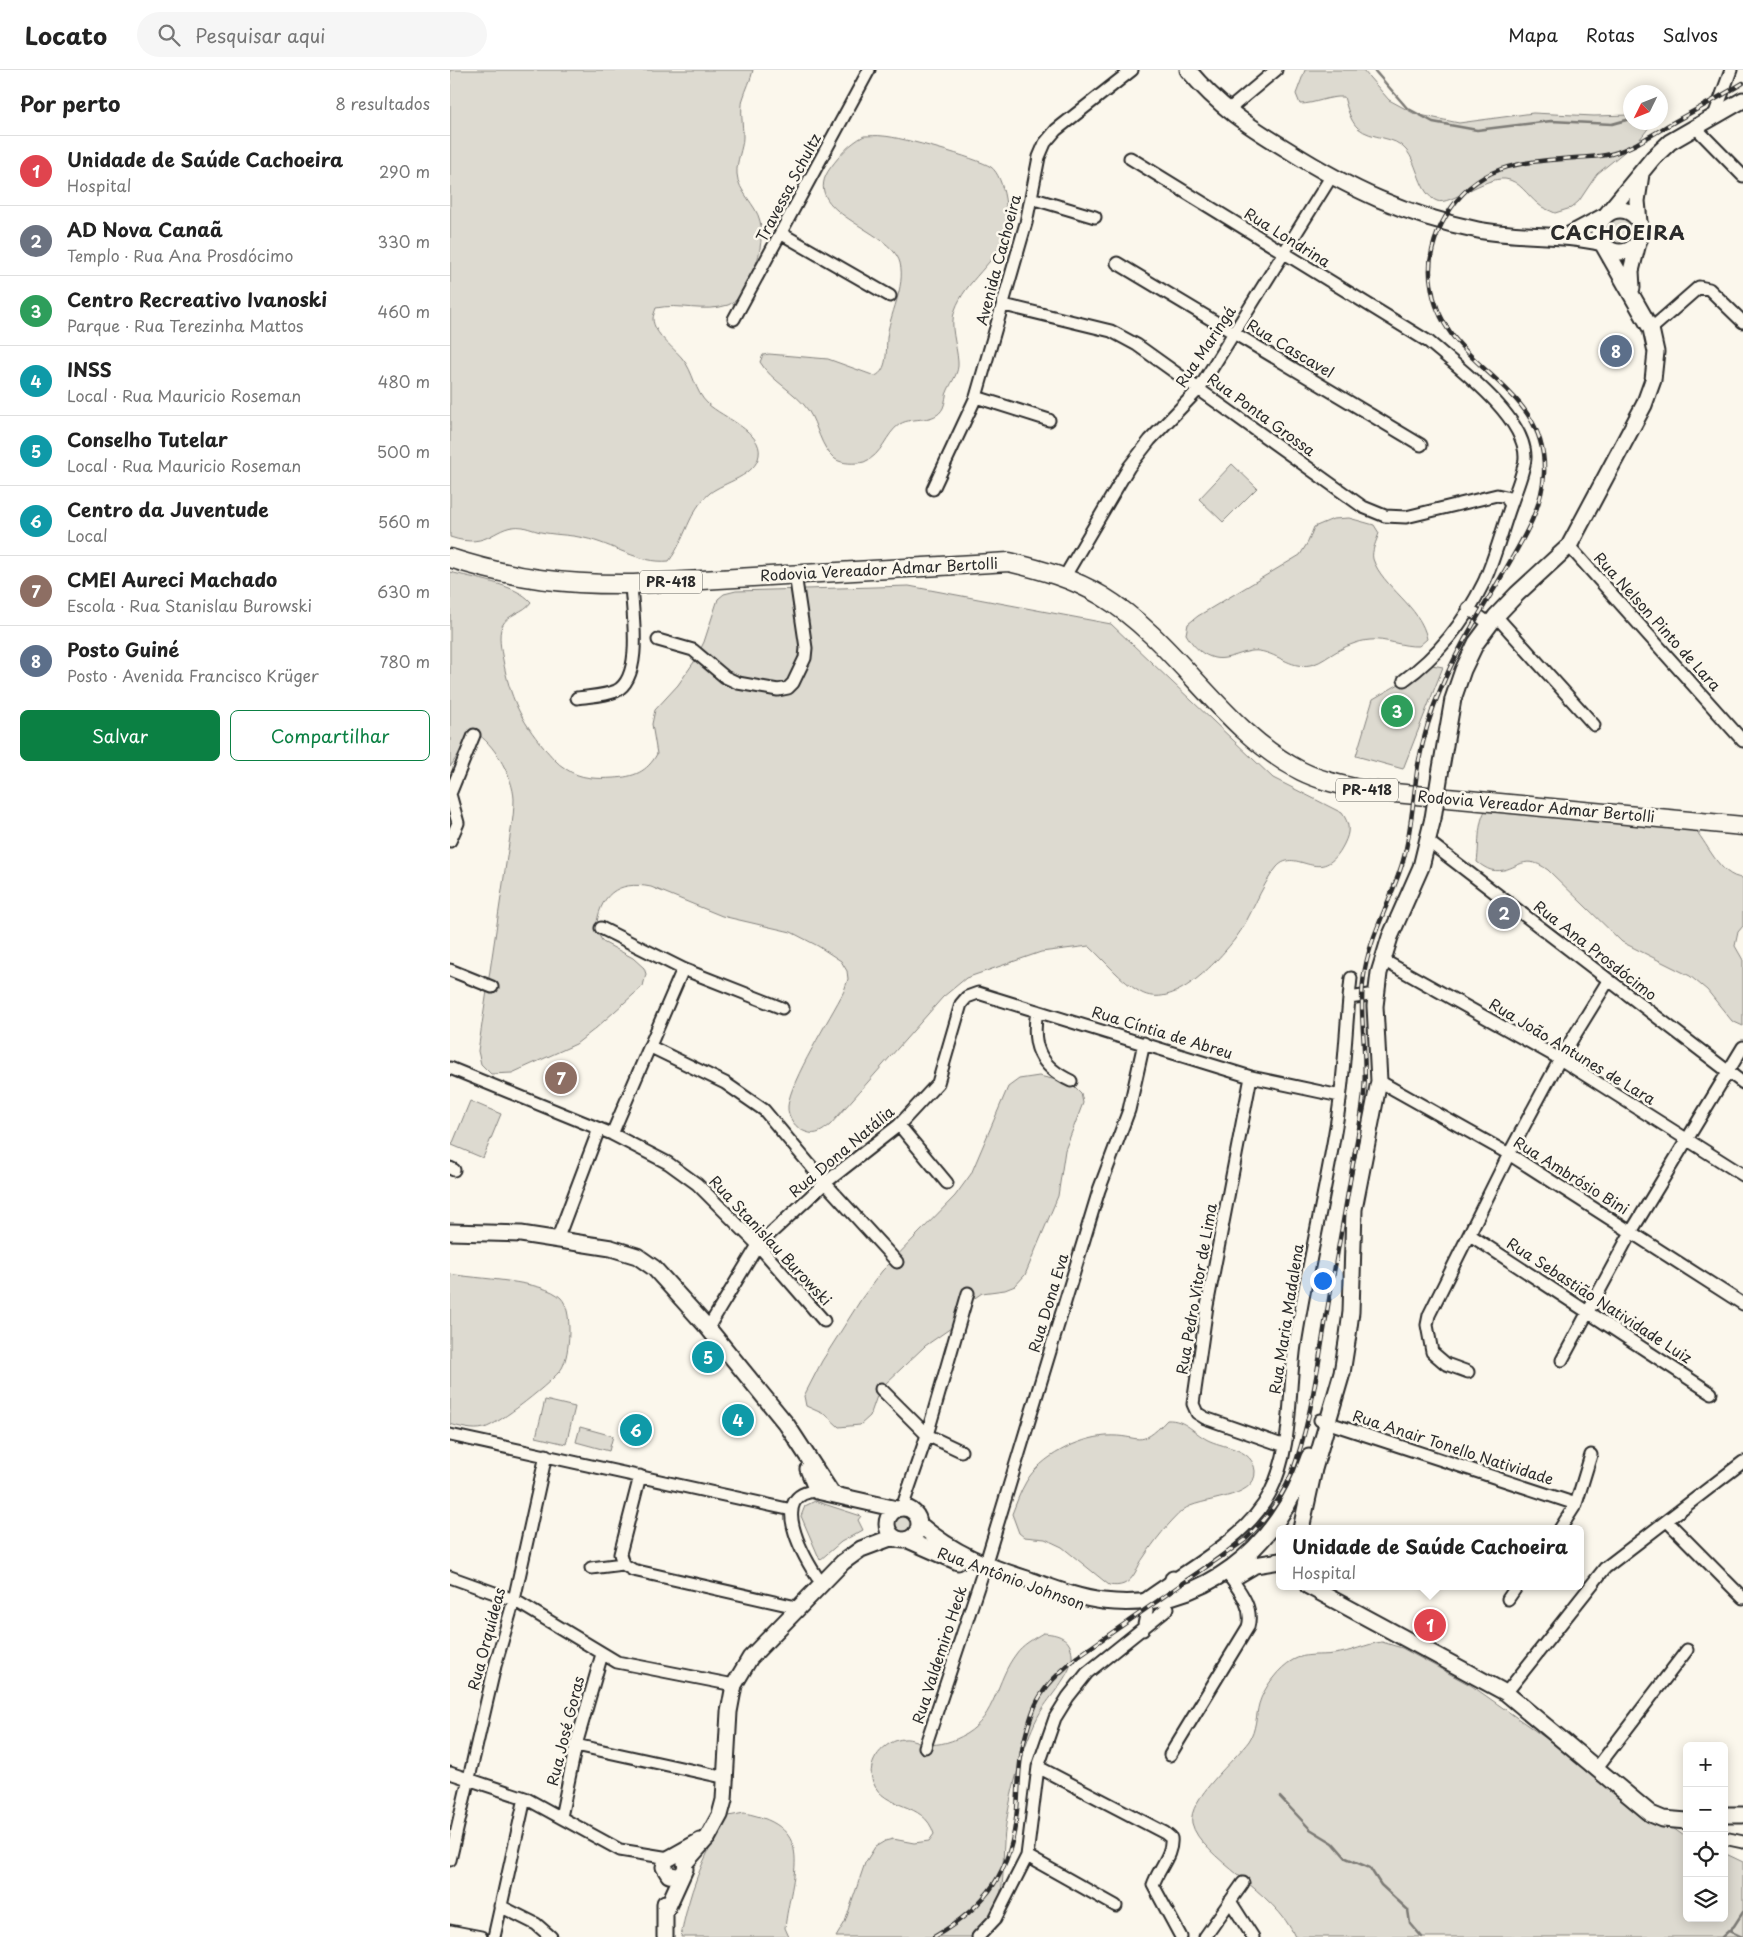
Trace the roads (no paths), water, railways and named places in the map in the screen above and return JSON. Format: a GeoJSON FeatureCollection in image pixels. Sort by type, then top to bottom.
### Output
{"type":"FeatureCollection","features":[{"type":"Feature","properties":{"kind":"highway","name":"Rodovia Vereador Admar Bertolli"},"geometry":{"type":"LineString","coordinates":[[450,558],[477,567],[548,582],[631,584],[1009,562],[1064,576],[1102,596],[1127,614],[1174,658],[1218,705],[1265,747],[1302,771],[1334,784],[1373,791],[1743,826]]}},
{"type":"Feature","properties":{"kind":"main road"},"geometry":{"type":"LineString","coordinates":[[1188,70],[1227,111],[1330,177],[1393,206],[1479,230],[1519,236],[1566,237],[1602,243],[1607,248],[1620,253],[1627,252],[1638,243]]}},
{"type":"Feature","properties":{"kind":"main road"},"geometry":{"type":"LineString","coordinates":[[1302,1524],[1335,1372],[1344,1357],[1351,1312],[1354,1209],[1379,1081],[1375,1024],[1376,994],[1383,960],[1429,842],[1453,699],[1463,670],[1476,643],[1494,620],[1569,546],[1644,405],[1653,380],[1656,352],[1651,329],[1633,294],[1602,243],[1599,226],[1606,215],[1661,150],[1694,127],[1743,100]]}},
{"type":"Feature","properties":{"kind":"main road"},"geometry":{"type":"LineString","coordinates":[[1633,294],[1630,270],[1641,233],[1637,202],[1641,173]]}},
{"type":"Feature","properties":{"kind":"main road"},"geometry":{"type":"LineString","coordinates":[[1566,237],[1618,210],[1624,210],[1635,216],[1639,222]]}},
{"type":"Feature","properties":{"kind":"main road"},"geometry":{"type":"LineString","coordinates":[[450,1232],[521,1234],[611,1248],[637,1256],[654,1268],[708,1328],[787,1426],[832,1494]]}},
{"type":"Feature","properties":{"kind":"main road"},"geometry":{"type":"LineString","coordinates":[[1146,1605],[1168,1608],[1198,1597],[1229,1575],[1260,1545],[1284,1509],[1306,1465],[1324,1421]]}},
{"type":"Feature","properties":{"kind":"main road"},"geometry":{"type":"LineString","coordinates":[[800,1447],[817,1491],[869,1504],[896,1524],[916,1534],[919,1524]]}},
{"type":"Feature","properties":{"kind":"main road"},"geometry":{"type":"LineString","coordinates":[[1284,1509],[1296,1509],[1302,1524]]}},
{"type":"Feature","properties":{"kind":"main road","name":"Rua Antônio Johnson"},"geometry":{"type":"LineString","coordinates":[[896,1524],[916,1515],[919,1524],[946,1546],[984,1569]]}},
{"type":"Feature","properties":{"kind":"main road"},"geometry":{"type":"LineString","coordinates":[[793,1611],[817,1577],[839,1556],[858,1543],[896,1524]]}},
{"type":"Feature","properties":{"kind":"main road"},"geometry":{"type":"LineString","coordinates":[[665,1937],[665,1913],[673,1866],[708,1837],[720,1815],[727,1778],[729,1712],[734,1685],[750,1658],[793,1611],[843,1562],[896,1524]]}},
{"type":"Feature","properties":{"kind":"main road","name":"Rua Antônio Johnson"},"geometry":{"type":"LineString","coordinates":[[896,1524],[984,1569],[1085,1607],[1102,1611],[1146,1605]]}},
{"type":"Feature","properties":{"kind":"main road"},"geometry":{"type":"LineString","coordinates":[[1260,1545],[1260,1554],[1276,1565]]}},
{"type":"Feature","properties":{"kind":"main road"},"geometry":{"type":"LineString","coordinates":[[1146,1605],[1249,1568],[1276,1565]]}},
{"type":"Feature","properties":{"kind":"main road"},"geometry":{"type":"LineString","coordinates":[[1168,1582],[1176,1595]]}},
{"type":"Feature","properties":{"kind":"main road"},"geometry":{"type":"LineString","coordinates":[[1315,1590],[1506,1693],[1651,1814],[1664,1819],[1683,1821]]}},
{"type":"Feature","properties":{"kind":"main road"},"geometry":{"type":"LineString","coordinates":[[1728,1815],[1743,1815]]}},
{"type":"Feature","properties":{"kind":"street","name":"Travessa Schultz"},"geometry":{"type":"LineString","coordinates":[[734,319],[782,234],[869,70]]}},
{"type":"Feature","properties":{"kind":"street","name":"Avenida Cachoeira"},"geometry":{"type":"LineString","coordinates":[[933,489],[976,397],[1004,305],[1032,198],[1038,157],[1045,143],[1056,130],[1132,70]]}},
{"type":"Feature","properties":{"kind":"street"},"geometry":{"type":"LineString","coordinates":[[1227,111],[1276,70]]}},
{"type":"Feature","properties":{"kind":"street"},"geometry":{"type":"LineString","coordinates":[[1714,116],[1730,70]]}},
{"type":"Feature","properties":{"kind":"street"},"geometry":{"type":"LineString","coordinates":[[1694,127],[1743,176]]}},
{"type":"Feature","properties":{"kind":"street","name":"Rua Londrina"},"geometry":{"type":"LineString","coordinates":[[1130,158],[1283,254],[1429,342],[1497,403],[1518,432],[1525,457],[1511,505],[1484,582],[1455,630],[1436,653],[1404,680]]}},
{"type":"Feature","properties":{"kind":"street","name":"Rua Maringá"},"geometry":{"type":"LineString","coordinates":[[1064,576],[1129,467],[1150,440],[1199,389],[1235,334],[1330,177]]}},
{"type":"Feature","properties":{"kind":"street"},"geometry":{"type":"LineString","coordinates":[[1032,198],[1095,217]]}},
{"type":"Feature","properties":{"kind":"street"},"geometry":{"type":"LineString","coordinates":[[782,234],[890,296]]}},
{"type":"Feature","properties":{"kind":"street","name":"Rua Cascavel"},"geometry":{"type":"LineString","coordinates":[[1117,262],[1421,445]]}},
{"type":"Feature","properties":{"kind":"street"},"geometry":{"type":"LineString","coordinates":[[1651,329],[1699,287],[1709,289],[1743,322]]}},
{"type":"Feature","properties":{"kind":"street","name":"Rua Ponta Grossa"},"geometry":{"type":"LineString","coordinates":[[1004,305],[1111,331],[1137,345],[1363,507],[1385,516],[1406,518],[1497,495],[1506,497],[1511,505]]}},
{"type":"Feature","properties":{"kind":"street"},"geometry":{"type":"LineString","coordinates":[[976,397],[1049,420]]}},
{"type":"Feature","properties":{"kind":"street","name":"Rua Nelson Pinto de Lara"},"geometry":{"type":"LineString","coordinates":[[1569,546],[1743,741]]}},
{"type":"Feature","properties":{"kind":"street"},"geometry":{"type":"LineString","coordinates":[[658,640],[693,650],[725,677],[738,683],[778,690],[788,688],[794,683],[805,658],[806,648],[795,574]]}},
{"type":"Feature","properties":{"kind":"street"},"geometry":{"type":"LineString","coordinates":[[577,698],[606,694],[617,690],[626,683],[632,670],[634,645],[631,584]]}},
{"type":"Feature","properties":{"kind":"street"},"geometry":{"type":"LineString","coordinates":[[1468,608],[1494,620],[1594,726]]}},
{"type":"Feature","properties":{"kind":"street"},"geometry":{"type":"LineString","coordinates":[[450,841],[458,823],[450,794],[474,735]]}},
{"type":"Feature","properties":{"kind":"street","name":"Rua Ana Prosdócimo"},"geometry":{"type":"LineString","coordinates":[[1429,842],[1743,1083]]}},
{"type":"Feature","properties":{"kind":"street"},"geometry":{"type":"LineString","coordinates":[[602,928],[683,969],[782,1008]]}},
{"type":"Feature","properties":{"kind":"street","name":"Rua João Antunes de Lara"},"geometry":{"type":"LineString","coordinates":[[1383,960],[1560,1059],[1743,1175]]}},
{"type":"Feature","properties":{"kind":"street"},"geometry":{"type":"LineString","coordinates":[[612,1134],[683,969]]}},
{"type":"Feature","properties":{"kind":"street"},"geometry":{"type":"LineString","coordinates":[[450,970],[492,987]]}},
{"type":"Feature","properties":{"kind":"street","name":"Rua Maria Madalena"},"geometry":{"type":"LineString","coordinates":[[1146,1605],[1168,1582],[1243,1528],[1257,1513],[1270,1494],[1285,1446],[1299,1322],[1340,1096],[1351,978]]}},
{"type":"Feature","properties":{"kind":"street"},"geometry":{"type":"LineString","coordinates":[[1468,1372],[1446,1364],[1432,1352],[1427,1325],[1429,1315],[1509,1154],[1560,1059],[1608,981]]}},
{"type":"Feature","properties":{"kind":"street","name":"Rua Cíntia de Abreu"},"geometry":{"type":"LineString","coordinates":[[978,993],[1251,1077],[1340,1096]]}},
{"type":"Feature","properties":{"kind":"street","name":"Rua Dona Natália"},"geometry":{"type":"LineString","coordinates":[[708,1328],[758,1245],[825,1184],[899,1125],[938,1083],[961,1004],[967,997],[978,993]]}},
{"type":"Feature","properties":{"kind":"street"},"geometry":{"type":"LineString","coordinates":[[1349,998],[1376,994]]}},
{"type":"Feature","properties":{"kind":"street"},"geometry":{"type":"LineString","coordinates":[[1037,1011],[1035,1037],[1043,1060],[1055,1074],[1071,1081]]}},
{"type":"Feature","properties":{"kind":"street","name":"Rua Dona Eva"},"geometry":{"type":"LineString","coordinates":[[984,1569],[1099,1190],[1129,1110],[1144,1043]]}},
{"type":"Feature","properties":{"kind":"street"},"geometry":{"type":"LineString","coordinates":[[650,1047],[725,1083],[764,1110],[825,1184],[897,1262]]}},
{"type":"Feature","properties":{"kind":"street"},"geometry":{"type":"LineString","coordinates":[[1562,1360],[1631,1232],[1743,1047]]}},
{"type":"Feature","properties":{"kind":"street","name":"Rua Stanislau Burowski"},"geometry":{"type":"LineString","coordinates":[[450,1068],[612,1134],[668,1163],[697,1184],[758,1245],[824,1321]]}},
{"type":"Feature","properties":{"kind":"street","name":"Rua Pedro Vitor de Lima"},"geometry":{"type":"LineString","coordinates":[[1251,1077],[1207,1306],[1193,1404],[1197,1413],[1205,1418],[1285,1446]]}},
{"type":"Feature","properties":{"kind":"street","name":"Rua Ambrósio Bini"},"geometry":{"type":"LineString","coordinates":[[1379,1081],[1509,1154],[1743,1304]]}},
{"type":"Feature","properties":{"kind":"street"},"geometry":{"type":"LineString","coordinates":[[899,1125],[947,1183]]}},
{"type":"Feature","properties":{"kind":"street"},"geometry":{"type":"LineString","coordinates":[[557,1240],[599,1129]]}},
{"type":"Feature","properties":{"kind":"street","name":"Rua Sebastião Natividade Luiz"},"geometry":{"type":"LineString","coordinates":[[1470,1235],[1712,1393]]}},
{"type":"Feature","properties":{"kind":"street"},"geometry":{"type":"LineString","coordinates":[[896,1524],[927,1436],[968,1293]]}},
{"type":"Feature","properties":{"kind":"street"},"geometry":{"type":"LineString","coordinates":[[881,1389],[927,1436],[961,1451]]}},
{"type":"Feature","properties":{"kind":"street","name":"Rua Anair Tonello Natividade"},"geometry":{"type":"LineString","coordinates":[[1324,1421],[1576,1504]]}},
{"type":"Feature","properties":{"kind":"street"},"geometry":{"type":"LineString","coordinates":[[450,1435],[792,1510]]}},
{"type":"Feature","properties":{"kind":"street","name":"Rua Orquídeas"},"geometry":{"type":"LineString","coordinates":[[450,1860],[467,1778],[514,1600],[546,1455]]}},
{"type":"Feature","properties":{"kind":"street"},"geometry":{"type":"LineString","coordinates":[[1563,1525],[1576,1504],[1591,1455]]}},
{"type":"Feature","properties":{"kind":"street"},"geometry":{"type":"LineString","coordinates":[[1506,1693],[1605,1568],[1743,1462]]}},
{"type":"Feature","properties":{"kind":"street"},"geometry":{"type":"LineString","coordinates":[[623,1564],[620,1554],[640,1476]]}},
{"type":"Feature","properties":{"kind":"street"},"geometry":{"type":"LineString","coordinates":[[817,1491],[800,1497],[792,1510],[792,1527],[804,1558],[817,1577]]}},
{"type":"Feature","properties":{"kind":"street"},"geometry":{"type":"LineString","coordinates":[[1667,1521],[1741,1593]]}},
{"type":"Feature","properties":{"kind":"street"},"geometry":{"type":"LineString","coordinates":[[591,1568],[623,1564],[633,1570],[793,1611]]}},
{"type":"Feature","properties":{"kind":"street","name":"Rua Valdemiro Heck"},"geometry":{"type":"LineString","coordinates":[[925,1748],[984,1569]]}},
{"type":"Feature","properties":{"kind":"street"},"geometry":{"type":"LineString","coordinates":[[1170,1755],[1248,1627],[1251,1616],[1248,1606],[1229,1575]]}},
{"type":"Feature","properties":{"kind":"street"},"geometry":{"type":"LineString","coordinates":[[450,1577],[514,1600],[617,1662],[734,1685]]}},
{"type":"Feature","properties":{"kind":"street"},"geometry":{"type":"LineString","coordinates":[[1508,1599],[1514,1590]]}},
{"type":"Feature","properties":{"kind":"street"},"geometry":{"type":"LineString","coordinates":[[1143,1630],[1146,1605]]}},
{"type":"Feature","properties":{"kind":"street"},"geometry":{"type":"LineString","coordinates":[[984,1936],[995,1919],[1027,1856],[1038,1767],[1056,1718],[1068,1697],[1087,1673],[1143,1630],[1168,1608]]}},
{"type":"Feature","properties":{"kind":"street"},"geometry":{"type":"LineString","coordinates":[[1596,1769],[1687,1650]]}},
{"type":"Feature","properties":{"kind":"street","name":"Rua José Goras"},"geometry":{"type":"LineString","coordinates":[[560,1817],[576,1745],[602,1654]]}},
{"type":"Feature","properties":{"kind":"street"},"geometry":{"type":"LineString","coordinates":[[576,1745],[727,1778]]}},
{"type":"Feature","properties":{"kind":"street"},"geometry":{"type":"LineString","coordinates":[[1038,1767],[1165,1833],[1171,1838],[1172,1848],[1153,1885],[1156,1895],[1181,1937]]}},
{"type":"Feature","properties":{"kind":"street"},"geometry":{"type":"LineString","coordinates":[[450,1773],[525,1798],[610,1846],[642,1854],[673,1866]]}},
{"type":"Feature","properties":{"kind":"street"},"geometry":{"type":"LineString","coordinates":[[494,1937],[525,1798]]}},
{"type":"Feature","properties":{"kind":"street"},"geometry":{"type":"LineString","coordinates":[[1728,1839],[1743,1842]]}},
{"type":"Feature","properties":{"kind":"street"},"geometry":{"type":"LineString","coordinates":[[1027,1856],[1116,1906]]}},
{"type":"Feature","properties":{"kind":"street"},"geometry":{"type":"LineString","coordinates":[[1204,1937],[1243,1883]]}},
{"type":"Feature","properties":{"kind":"street"},"geometry":{"type":"LineString","coordinates":[[1230,1901],[1253,1937]]}},
{"type":"Feature","properties":{"kind":"street"},"geometry":{"type":"LineString","coordinates":[[500,1906],[536,1924],[551,1937]]}},
{"type":"Feature","properties":{"kind":"street"},"geometry":{"type":"LineString","coordinates":[[450,1931],[481,1937]]}},
{"type":"Feature","properties":{"kind":"waterway"},"geometry":{"type":"LineString","coordinates":[[1374,70],[1407,108],[1433,122],[1477,130],[1551,121],[1612,124],[1623,121]]}},
{"type":"Feature","properties":{"kind":"waterway"},"geometry":{"type":"LineString","coordinates":[[1280,1797],[1310,1829],[1333,1843],[1346,1858],[1370,1868],[1381,1885],[1408,1910],[1410,1923],[1422,1937]]}},
{"type":"Feature","properties":{"kind":"waterway"},"geometry":{"type":"LineString","coordinates":[[1722,1937],[1734,1926],[1743,1912]]}},
{"type":"Feature","properties":{"kind":"waterway"},"geometry":{"type":"LineString","coordinates":[[1729,1931],[1742,1937]]}},
{"type":"Feature","properties":{"kind":"railway"},"geometry":{"type":"LineString","coordinates":[[934,1937],[969,1913],[994,1885],[1003,1869],[1014,1832],[1023,1744],[1035,1707],[1047,1687],[1077,1657],[1245,1540],[1277,1502],[1291,1475],[1305,1433],[1315,1386],[1362,1110],[1365,1078],[1362,1000],[1368,955],[1403,861],[1418,765],[1433,707],[1463,643],[1530,525],[1539,500],[1544,474],[1541,443],[1530,417],[1513,396],[1454,337],[1439,313],[1430,275],[1431,258],[1438,232],[1458,199],[1486,176],[1518,164],[1611,154],[1643,140],[1743,83]]}},
{"type":"Feature","properties":{"kind":"place","name":"Posto Guiné"},"geometry":{"type":"Point","coordinates":[1616,351]}},
{"type":"Feature","properties":{"kind":"place","name":"Centro Recreativo Ivanoski"},"geometry":{"type":"Point","coordinates":[1397,711]}},
{"type":"Feature","properties":{"kind":"place","name":"AD Nova Canaã"},"geometry":{"type":"Point","coordinates":[1504,913]}},
{"type":"Feature","properties":{"kind":"place","name":"CMEI Aureci Machado"},"geometry":{"type":"Point","coordinates":[561,1078]}},
{"type":"Feature","properties":{"kind":"place","name":"Conselho Tutelar"},"geometry":{"type":"Point","coordinates":[708,1357]}},
{"type":"Feature","properties":{"kind":"place","name":"INSS"},"geometry":{"type":"Point","coordinates":[738,1420]}},
{"type":"Feature","properties":{"kind":"place","name":"Centro da Juventude"},"geometry":{"type":"Point","coordinates":[636,1430]}},
{"type":"Feature","properties":{"kind":"place","name":"Unidade de Saúde Cachoeira"},"geometry":{"type":"Point","coordinates":[1430,1625]}},
{"type":"Feature","properties":{"kind":"district","name":"CACHOEIRA"},"geometry":{"type":"Point","coordinates":[1618,233]}}]}
